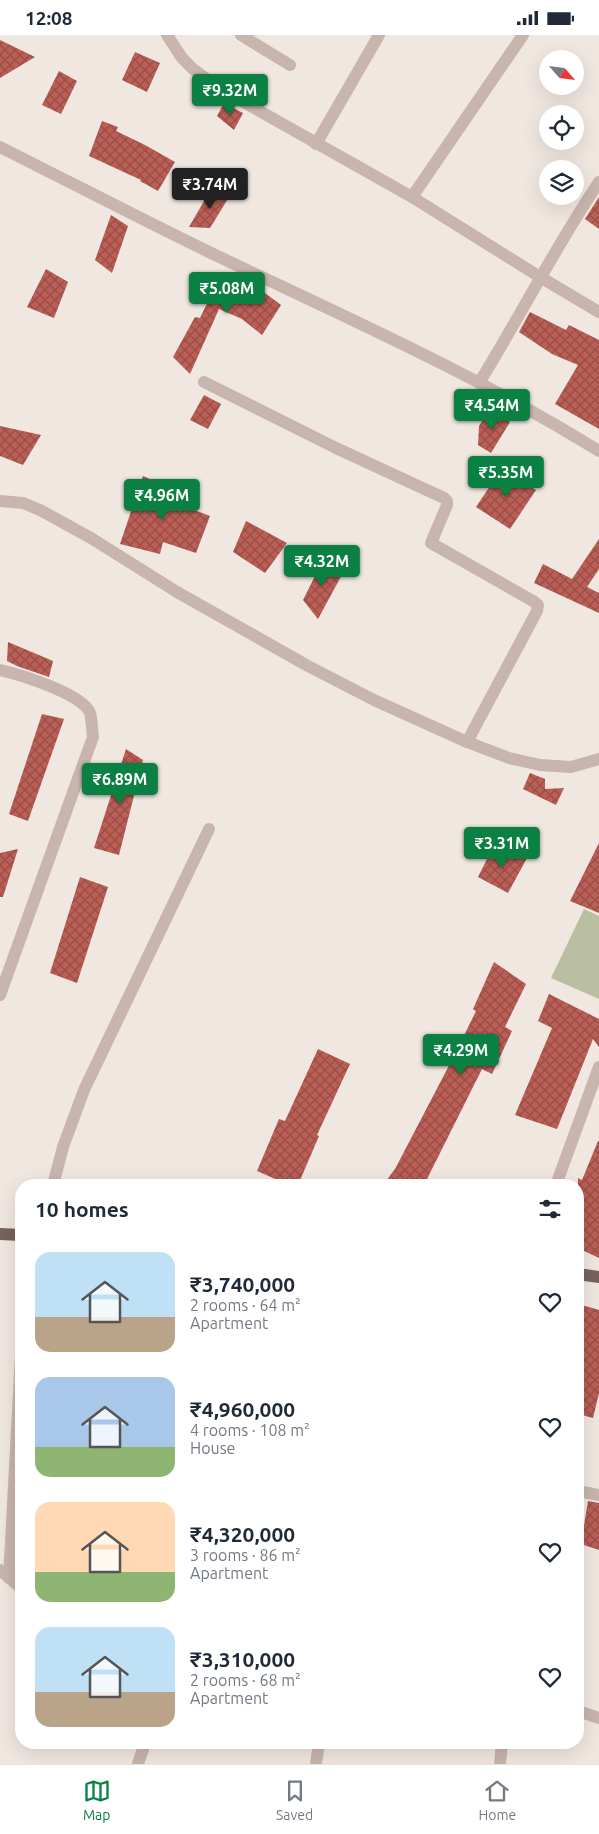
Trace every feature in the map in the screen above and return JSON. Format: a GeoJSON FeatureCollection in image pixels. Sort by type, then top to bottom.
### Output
{"type":"FeatureCollection","features":[{"type":"Feature","properties":{"kind":"main road"},"geometry":{"type":"LineString","coordinates":[[0,1234],[15,1235]]}},
{"type":"Feature","properties":{"kind":"main road"},"geometry":{"type":"LineString","coordinates":[[584,1275],[599,1277]]}},
{"type":"Feature","properties":{"kind":"street"},"geometry":{"type":"LineString","coordinates":[[167,35],[182,58],[192,69],[232,96],[412,197],[599,312]]}},
{"type":"Feature","properties":{"kind":"street"},"geometry":{"type":"LineString","coordinates":[[242,35],[290,65]]}},
{"type":"Feature","properties":{"kind":"street"},"geometry":{"type":"LineString","coordinates":[[316,143],[379,35]]}},
{"type":"Feature","properties":{"kind":"street"},"geometry":{"type":"LineString","coordinates":[[412,197],[524,35]]}},
{"type":"Feature","properties":{"kind":"street"},"geometry":{"type":"LineString","coordinates":[[0,147],[148,222],[523,405],[599,451]]}},
{"type":"Feature","properties":{"kind":"street"},"geometry":{"type":"LineString","coordinates":[[479,383],[515,324],[540,277],[598,185]]}},
{"type":"Feature","properties":{"kind":"street"},"geometry":{"type":"LineString","coordinates":[[204,382],[336,448],[444,498],[447,501],[447,505],[431,543],[538,605],[537,611],[467,742]]}},
{"type":"Feature","properties":{"kind":"street"},"geometry":{"type":"LineString","coordinates":[[0,501],[23,503],[40,510],[90,538],[176,592],[308,666],[374,700],[467,742],[509,758],[540,765],[571,767],[599,759]]}},
{"type":"Feature","properties":{"kind":"street"},"geometry":{"type":"LineString","coordinates":[[0,669],[67,693],[80,701],[90,712],[93,737],[0,995]]}},
{"type":"Feature","properties":{"kind":"street"},"geometry":{"type":"LineString","coordinates":[[55,1179],[63,1147],[84,1090],[209,829]]}},
{"type":"Feature","properties":{"kind":"street"},"geometry":{"type":"LineString","coordinates":[[558,1179],[599,1067]]}},
{"type":"Feature","properties":{"kind":"street"},"geometry":{"type":"LineString","coordinates":[[15,1432],[4,1574],[15,1583]]}},
{"type":"Feature","properties":{"kind":"street"},"geometry":{"type":"LineString","coordinates":[[584,1492],[599,1495]]}},
{"type":"Feature","properties":{"kind":"street"},"geometry":{"type":"LineString","coordinates":[[584,1713],[599,1718]]}},
{"type":"Feature","properties":{"kind":"street"},"geometry":{"type":"LineString","coordinates":[[138,1764],[143,1749]]}},
{"type":"Feature","properties":{"kind":"street"},"geometry":{"type":"LineString","coordinates":[[316,1764],[319,1749]]}},
{"type":"Feature","properties":{"kind":"street"},"geometry":{"type":"LineString","coordinates":[[500,1764],[501,1749]]}},
{"type":"Feature","properties":{"kind":"green space"},"geometry":{"type":"Polygon","coordinates":[[[584,909],[599,916],[599,999],[551,978],[584,909]]]}},
{"type":"Feature","properties":{"kind":"building"},"geometry":{"type":"Polygon","coordinates":[[[0,40],[35,57],[0,78],[0,40]]]}},
{"type":"Feature","properties":{"kind":"building"},"geometry":{"type":"Polygon","coordinates":[[[135,52],[160,63],[147,92],[122,80],[135,52]]]}},
{"type":"Feature","properties":{"kind":"building"},"geometry":{"type":"Polygon","coordinates":[[[59,71],[77,81],[61,114],[42,105],[59,71]]]}},
{"type":"Feature","properties":{"kind":"building"},"geometry":{"type":"Polygon","coordinates":[[[224,103],[243,113],[234,130],[217,116],[224,103]]]}},
{"type":"Feature","properties":{"kind":"building"},"geometry":{"type":"Polygon","coordinates":[[[102,121],[118,127],[116,131],[175,162],[158,191],[141,180],[89,156],[102,121]]]}},
{"type":"Feature","properties":{"kind":"building"},"geometry":{"type":"Polygon","coordinates":[[[211,189],[229,197],[210,228],[189,227],[211,189]]]}},
{"type":"Feature","properties":{"kind":"building"},"geometry":{"type":"Polygon","coordinates":[[[599,197],[599,229],[585,219],[599,197]]]}},
{"type":"Feature","properties":{"kind":"building"},"geometry":{"type":"Polygon","coordinates":[[[111,215],[128,226],[112,273],[95,260],[111,215]]]}},
{"type":"Feature","properties":{"kind":"building"},"geometry":{"type":"Polygon","coordinates":[[[46,269],[68,282],[54,318],[27,307],[46,269]]]}},
{"type":"Feature","properties":{"kind":"building"},"geometry":{"type":"Polygon","coordinates":[[[222,272],[263,286],[261,290],[281,305],[262,335],[242,319],[219,309],[190,374],[173,357],[195,317],[200,318],[222,272]]]}},
{"type":"Feature","properties":{"kind":"building"},"geometry":{"type":"Polygon","coordinates":[[[530,312],[566,330],[569,325],[599,340],[599,429],[555,404],[578,365],[552,354],[519,332],[530,312]]]}},
{"type":"Feature","properties":{"kind":"building"},"geometry":{"type":"Polygon","coordinates":[[[204,395],[221,404],[208,429],[190,420],[204,395]]]}},
{"type":"Feature","properties":{"kind":"building"},"geometry":{"type":"Polygon","coordinates":[[[490,409],[510,422],[491,453],[478,445],[479,426],[490,409]]]}},
{"type":"Feature","properties":{"kind":"building"},"geometry":{"type":"Polygon","coordinates":[[[0,426],[41,435],[23,465],[0,456],[0,426]]]}},
{"type":"Feature","properties":{"kind":"building"},"geometry":{"type":"Polygon","coordinates":[[[502,468],[536,490],[510,529],[476,507],[502,468]]]}},
{"type":"Feature","properties":{"kind":"building"},"geometry":{"type":"Polygon","coordinates":[[[143,476],[179,492],[176,503],[210,516],[196,553],[163,542],[160,554],[120,544],[143,476]]]}},
{"type":"Feature","properties":{"kind":"building"},"geometry":{"type":"Polygon","coordinates":[[[246,521],[287,543],[265,573],[233,552],[246,521]]]}},
{"type":"Feature","properties":{"kind":"building"},"geometry":{"type":"Polygon","coordinates":[[[599,539],[599,569],[587,587],[599,593],[599,613],[534,583],[543,564],[572,579],[599,539]]]}},
{"type":"Feature","properties":{"kind":"building"},"geometry":{"type":"Polygon","coordinates":[[[323,560],[344,571],[318,619],[303,600],[323,560]]]}},
{"type":"Feature","properties":{"kind":"building"},"geometry":{"type":"Polygon","coordinates":[[[8,642],[53,661],[49,677],[7,661],[8,642]]]}},
{"type":"Feature","properties":{"kind":"building"},"geometry":{"type":"Polygon","coordinates":[[[42,714],[64,719],[28,821],[9,814],[42,714]]]}},
{"type":"Feature","properties":{"kind":"building"},"geometry":{"type":"Polygon","coordinates":[[[126,749],[143,760],[119,855],[94,848],[126,749]]]}},
{"type":"Feature","properties":{"kind":"building"},"geometry":{"type":"Polygon","coordinates":[[[530,773],[545,779],[545,789],[564,788],[556,805],[523,789],[530,773]]]}},
{"type":"Feature","properties":{"kind":"building"},"geometry":{"type":"Polygon","coordinates":[[[599,843],[599,913],[570,901],[599,843]]]}},
{"type":"Feature","properties":{"kind":"building"},"geometry":{"type":"Polygon","coordinates":[[[506,847],[527,858],[508,893],[478,877],[492,849],[499,853],[506,847]]]}},
{"type":"Feature","properties":{"kind":"building"},"geometry":{"type":"Polygon","coordinates":[[[18,849],[3,897],[0,897],[0,853],[18,849]]]}},
{"type":"Feature","properties":{"kind":"building"},"geometry":{"type":"Polygon","coordinates":[[[80,877],[108,887],[77,983],[50,973],[80,877]]]}},
{"type":"Feature","properties":{"kind":"building"},"geometry":{"type":"Polygon","coordinates":[[[494,962],[526,984],[505,1027],[512,1031],[492,1074],[482,1069],[427,1179],[388,1179],[395,1169],[455,1054],[476,1011],[473,1009],[494,962]]]}},
{"type":"Feature","properties":{"kind":"building"},"geometry":{"type":"Polygon","coordinates":[[[549,994],[599,1019],[599,1047],[593,1039],[557,1129],[515,1115],[552,1028],[538,1021],[549,994]]]}},
{"type":"Feature","properties":{"kind":"building"},"geometry":{"type":"Polygon","coordinates":[[[318,1049],[350,1064],[317,1135],[319,1136],[301,1179],[275,1179],[257,1171],[279,1119],[285,1121],[318,1049]]]}},
{"type":"Feature","properties":{"kind":"building"},"geometry":{"type":"Polygon","coordinates":[[[599,1141],[599,1258],[584,1251],[584,1179],[582,1179],[599,1141]]]}},
{"type":"Feature","properties":{"kind":"building"},"geometry":{"type":"Polygon","coordinates":[[[584,1306],[599,1310],[599,1393],[593,1418],[584,1416],[584,1306]]]}},
{"type":"Feature","properties":{"kind":"building"},"geometry":{"type":"Polygon","coordinates":[[[588,1501],[599,1503],[599,1550],[584,1545],[584,1526],[588,1501]]]}}]}
